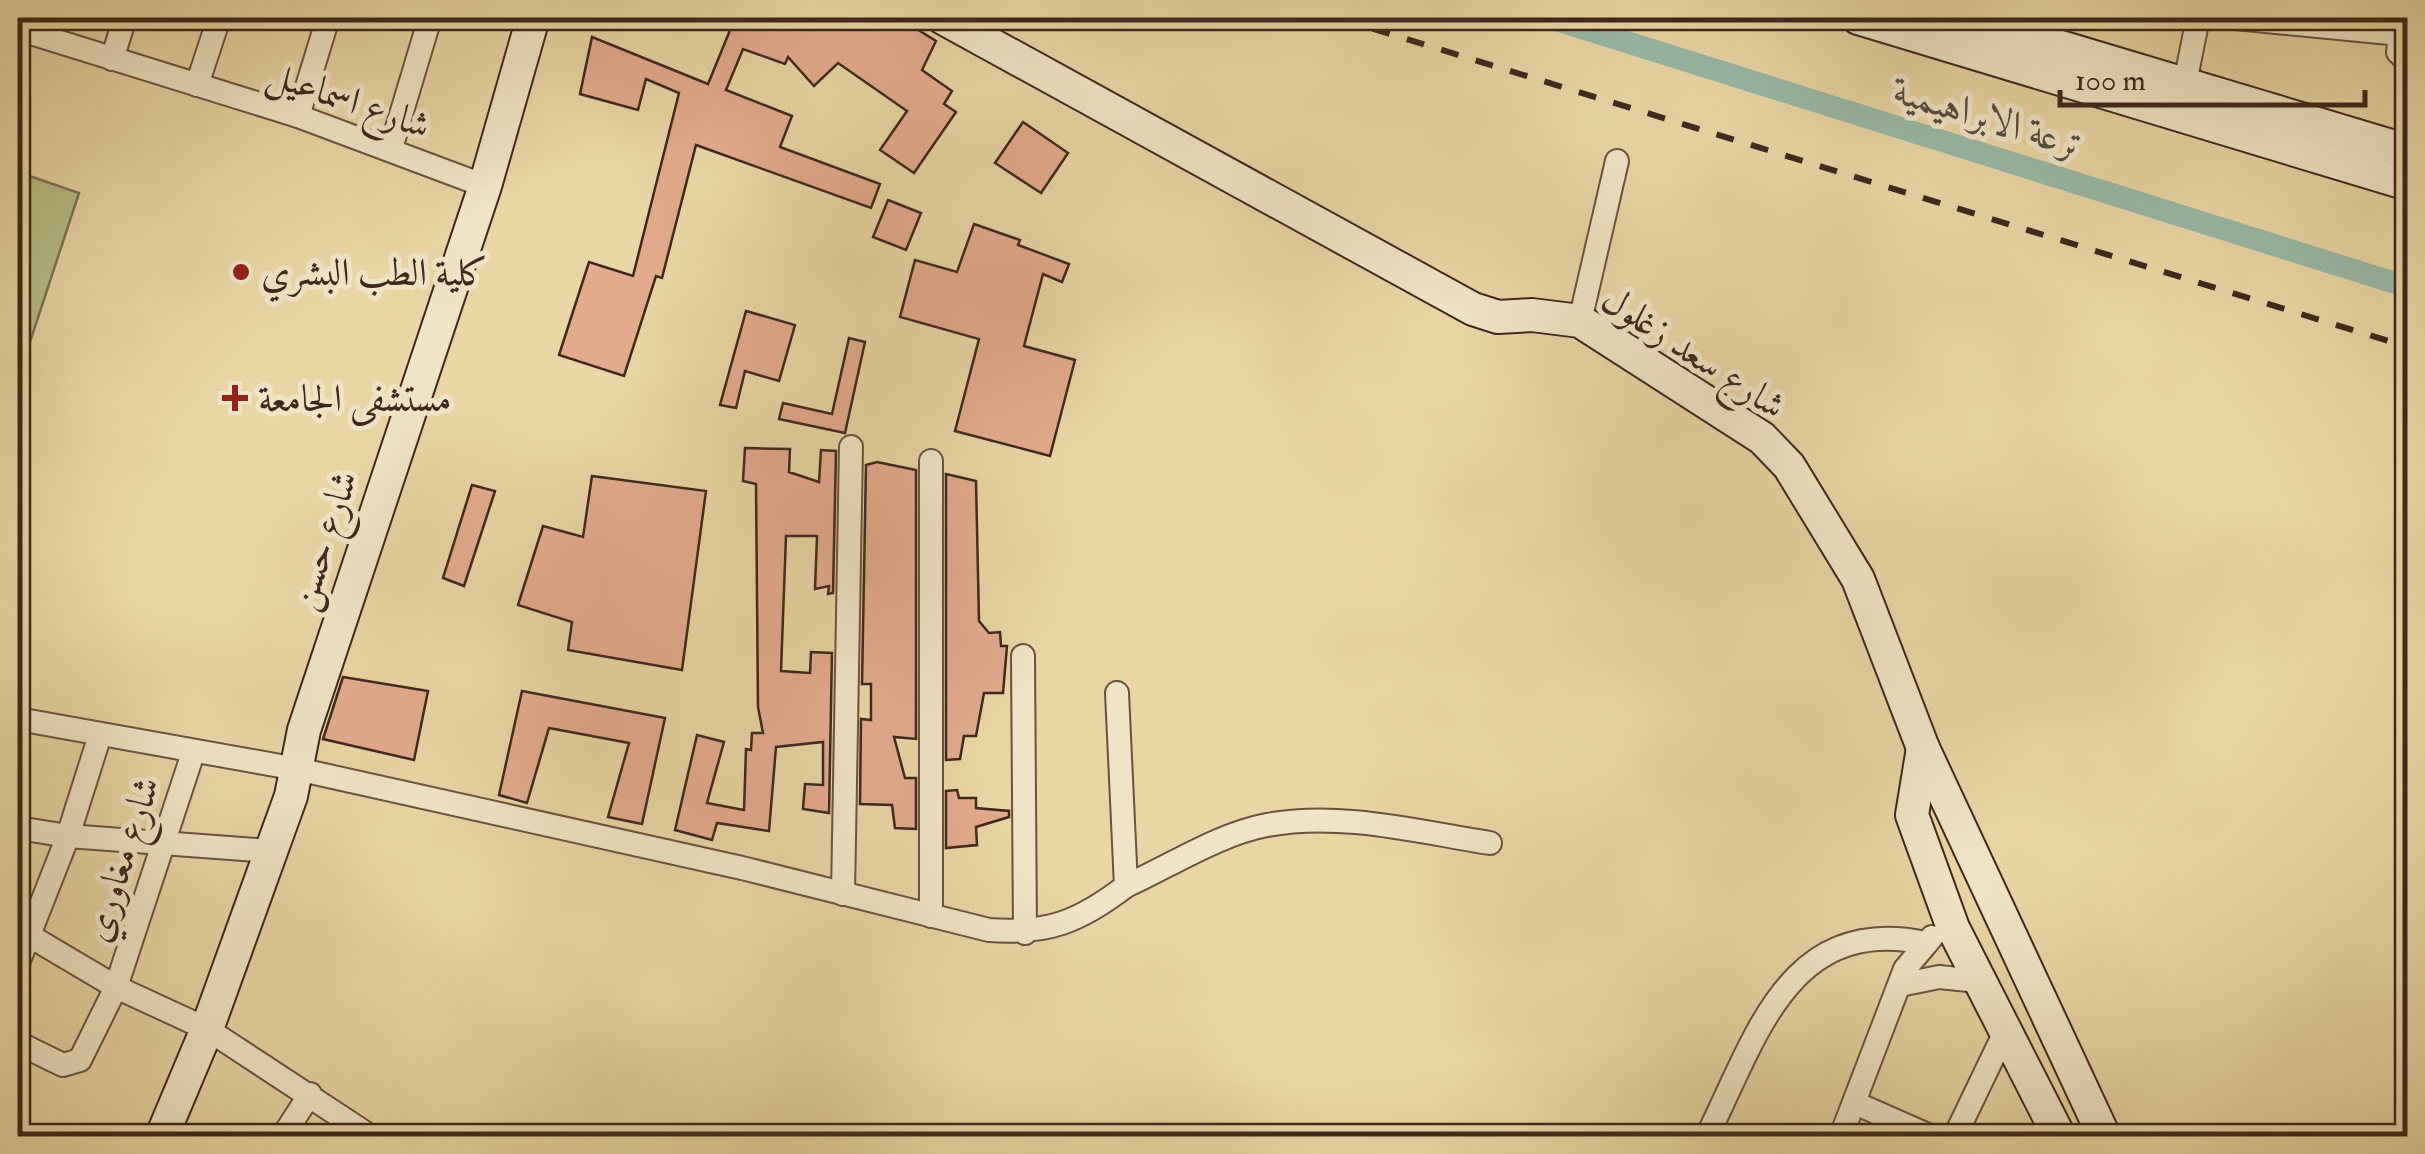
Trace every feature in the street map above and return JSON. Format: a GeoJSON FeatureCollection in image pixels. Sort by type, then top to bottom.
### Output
{"type":"FeatureCollection","features":[{"type":"Feature","properties":{"kind":"street"},"geometry":{"type":"LineString","coordinates":[[18,29],[22,18]]}},
{"type":"Feature","properties":{"kind":"street"},"geometry":{"type":"LineString","coordinates":[[112,59],[125,18]]}},
{"type":"Feature","properties":{"kind":"street"},"geometry":{"type":"LineString","coordinates":[[197,85],[219,18]]}},
{"type":"Feature","properties":{"kind":"street"},"geometry":{"type":"LineString","coordinates":[[298,116],[328,18]]}},
{"type":"Feature","properties":{"kind":"street"},"geometry":{"type":"LineString","coordinates":[[391,148],[430,18]]}},
{"type":"Feature","properties":{"kind":"street","name":"شارع حسن"},"geometry":{"type":"LineString","coordinates":[[162,1136],[207,1029],[298,769],[304,730],[373,512],[485,186],[533,18]]}},
{"type":"Feature","properties":{"kind":"street","name":"شارع سعد زغلول"},"geometry":{"type":"LineString","coordinates":[[944,18],[1473,309],[1498,317],[1532,314],[1580,321],[1762,438],[1789,466],[1858,579],[1922,748],[2104,1136]]}},
{"type":"Feature","properties":{"kind":"street"},"geometry":{"type":"LineString","coordinates":[[1858,18],[2408,184]]}},
{"type":"Feature","properties":{"kind":"street"},"geometry":{"type":"LineString","coordinates":[[1964,18],[2408,151]]}},
{"type":"Feature","properties":{"kind":"street"},"geometry":{"type":"LineString","coordinates":[[2185,83],[2198,18]]}},
{"type":"Feature","properties":{"kind":"street"},"geometry":{"type":"LineString","coordinates":[[2235,18],[2401,26],[2398,52],[2408,62]]}},
{"type":"Feature","properties":{"kind":"street","name":"شارع اسماعيل"},"geometry":{"type":"LineString","coordinates":[[18,29],[298,116],[485,186]]}},
{"type":"Feature","properties":{"kind":"street"},"geometry":{"type":"LineString","coordinates":[[1580,321],[1616,162]]}},
{"type":"Feature","properties":{"kind":"street"},"geometry":{"type":"LineString","coordinates":[[843,894],[851,447]]}},
{"type":"Feature","properties":{"kind":"street"},"geometry":{"type":"LineString","coordinates":[[931,461],[931,916]]}},
{"type":"Feature","properties":{"kind":"street"},"geometry":{"type":"LineString","coordinates":[[1023,656],[1025,933]]}},
{"type":"Feature","properties":{"kind":"street"},"geometry":{"type":"LineString","coordinates":[[1117,693],[1126,886]]}},
{"type":"Feature","properties":{"kind":"street"},"geometry":{"type":"LineString","coordinates":[[18,719],[298,769],[988,930],[1025,933],[1055,928],[1126,886],[1243,832],[1294,822],[1335,822],[1490,843]]}},
{"type":"Feature","properties":{"kind":"street"},"geometry":{"type":"LineString","coordinates":[[18,963],[24,933],[68,836],[100,734]]}},
{"type":"Feature","properties":{"kind":"street"},"geometry":{"type":"LineString","coordinates":[[1922,748],[1912,815],[1939,935],[1978,981],[2059,1136]]}},
{"type":"Feature","properties":{"kind":"street","name":"شارع مغاوري"},"geometry":{"type":"LineString","coordinates":[[18,1043],[63,1065],[76,1064],[116,987],[193,753]]}},
{"type":"Feature","properties":{"kind":"street"},"geometry":{"type":"LineString","coordinates":[[18,828],[68,836],[270,851]]}},
{"type":"Feature","properties":{"kind":"street"},"geometry":{"type":"LineString","coordinates":[[24,933],[116,987],[207,1029],[370,1136]]}},
{"type":"Feature","properties":{"kind":"street"},"geometry":{"type":"LineString","coordinates":[[1842,1136],[1905,969],[1939,935]]}},
{"type":"Feature","properties":{"kind":"street"},"geometry":{"type":"LineString","coordinates":[[1708,1136],[1778,996],[1796,974],[1842,944],[1883,937],[1939,935]]}},
{"type":"Feature","properties":{"kind":"street"},"geometry":{"type":"LineString","coordinates":[[1900,985],[1939,977],[1978,981]]}},
{"type":"Feature","properties":{"kind":"street"},"geometry":{"type":"LineString","coordinates":[[2005,1032],[2029,1037],[2040,1030],[2046,1017]]}},
{"type":"Feature","properties":{"kind":"street"},"geometry":{"type":"LineString","coordinates":[[1955,1136],[2005,1032]]}},
{"type":"Feature","properties":{"kind":"street"},"geometry":{"type":"LineString","coordinates":[[2031,1081],[2033,1067],[2042,1057],[2056,1055],[2067,1061]]}},
{"type":"Feature","properties":{"kind":"street"},"geometry":{"type":"LineString","coordinates":[[283,1136],[310,1094]]}},
{"type":"Feature","properties":{"kind":"street"},"geometry":{"type":"LineString","coordinates":[[1855,1104],[1930,1136]]}},
{"type":"Feature","properties":{"kind":"green space"},"geometry":{"type":"Polygon","coordinates":[[[18,172],[79,193],[29,345],[18,341],[18,172]]]}},
{"type":"Feature","properties":{"kind":"building"},"geometry":{"type":"Polygon","coordinates":[[[735,18],[750,18],[779,29],[786,18],[899,18],[936,41],[922,70],[952,91],[944,104],[956,112],[914,173],[880,150],[907,111],[838,63],[814,86],[788,57],[785,64],[743,49],[726,90],[792,116],[780,147],[880,184],[871,208],[696,145],[662,278],[656,276],[624,376],[559,355],[589,262],[633,276],[679,93],[646,79],[638,110],[580,94],[592,37],[708,84],[735,18]]]}},
{"type":"Feature","properties":{"kind":"building"},"geometry":{"type":"Polygon","coordinates":[[[1023,122],[1068,153],[1041,193],[995,163],[1023,122]]]}},
{"type":"Feature","properties":{"kind":"building"},"geometry":{"type":"Polygon","coordinates":[[[888,200],[921,213],[906,250],[873,237],[888,200]]]}},
{"type":"Feature","properties":{"kind":"building"},"geometry":{"type":"Polygon","coordinates":[[[974,224],[1020,240],[1018,245],[1069,264],[1062,282],[1043,274],[1024,346],[1075,360],[1050,456],[955,431],[979,339],[900,317],[915,260],[957,272],[974,224]]]}},
{"type":"Feature","properties":{"kind":"building"},"geometry":{"type":"Polygon","coordinates":[[[746,311],[795,325],[779,381],[745,371],[736,408],[720,405],[746,311]]]}},
{"type":"Feature","properties":{"kind":"building"},"geometry":{"type":"Polygon","coordinates":[[[849,338],[865,342],[845,433],[779,419],[783,403],[832,414],[849,338]]]}},
{"type":"Feature","properties":{"kind":"building"},"geometry":{"type":"Polygon","coordinates":[[[745,448],[790,449],[789,472],[819,482],[821,450],[836,451],[833,593],[828,594],[829,586],[815,589],[817,536],[786,536],[781,671],[810,673],[811,652],[832,653],[829,813],[803,809],[805,784],[823,785],[823,742],[776,747],[769,831],[717,823],[712,840],[675,830],[697,735],[724,742],[707,803],[744,810],[746,749],[751,750],[752,733],[763,733],[758,707],[756,484],[743,481],[745,448]]]}},
{"type":"Feature","properties":{"kind":"building"},"geometry":{"type":"Polygon","coordinates":[[[877,462],[916,470],[916,739],[894,737],[905,778],[916,778],[916,829],[895,828],[892,805],[860,804],[861,719],[871,720],[871,684],[862,684],[866,465],[877,462]]]}},
{"type":"Feature","properties":{"kind":"building"},"geometry":{"type":"Polygon","coordinates":[[[946,474],[976,481],[979,621],[989,633],[1000,632],[1001,646],[1007,646],[1003,693],[984,693],[976,736],[964,736],[960,759],[946,760],[946,474]]]}},
{"type":"Feature","properties":{"kind":"building"},"geometry":{"type":"Polygon","coordinates":[[[592,476],[706,491],[682,670],[568,650],[572,622],[518,605],[543,526],[583,537],[592,476]]]}},
{"type":"Feature","properties":{"kind":"building"},"geometry":{"type":"Polygon","coordinates":[[[472,485],[495,491],[464,586],[443,578],[472,485]]]}},
{"type":"Feature","properties":{"kind":"building"},"geometry":{"type":"Polygon","coordinates":[[[343,677],[428,691],[414,760],[323,739],[343,677]]]}},
{"type":"Feature","properties":{"kind":"building"},"geometry":{"type":"Polygon","coordinates":[[[522,691],[665,718],[642,824],[608,817],[629,743],[549,728],[527,803],[499,795],[522,691]]]}},
{"type":"Feature","properties":{"kind":"building"},"geometry":{"type":"Polygon","coordinates":[[[957,790],[959,798],[976,798],[976,808],[1009,811],[1009,817],[976,827],[977,845],[946,848],[946,791],[957,790]]]}},
{"type":"Feature","properties":{"kind":"waterway","name":"ترعة الابراهيمية"},"geometry":{"type":"LineString","coordinates":[[1550,18],[2408,287]]}},
{"type":"Feature","properties":{"kind":"railway"},"geometry":{"type":"LineString","coordinates":[[1338,18],[2408,347]]}},
{"type":"Feature","properties":{"kind":"place","name":"كلية الطب البشري"},"geometry":{"type":"Point","coordinates":[241,272]}},
{"type":"Feature","properties":{"kind":"place","name":"مستشفى الجامعة"},"geometry":{"type":"Point","coordinates":[235,398]}}]}
